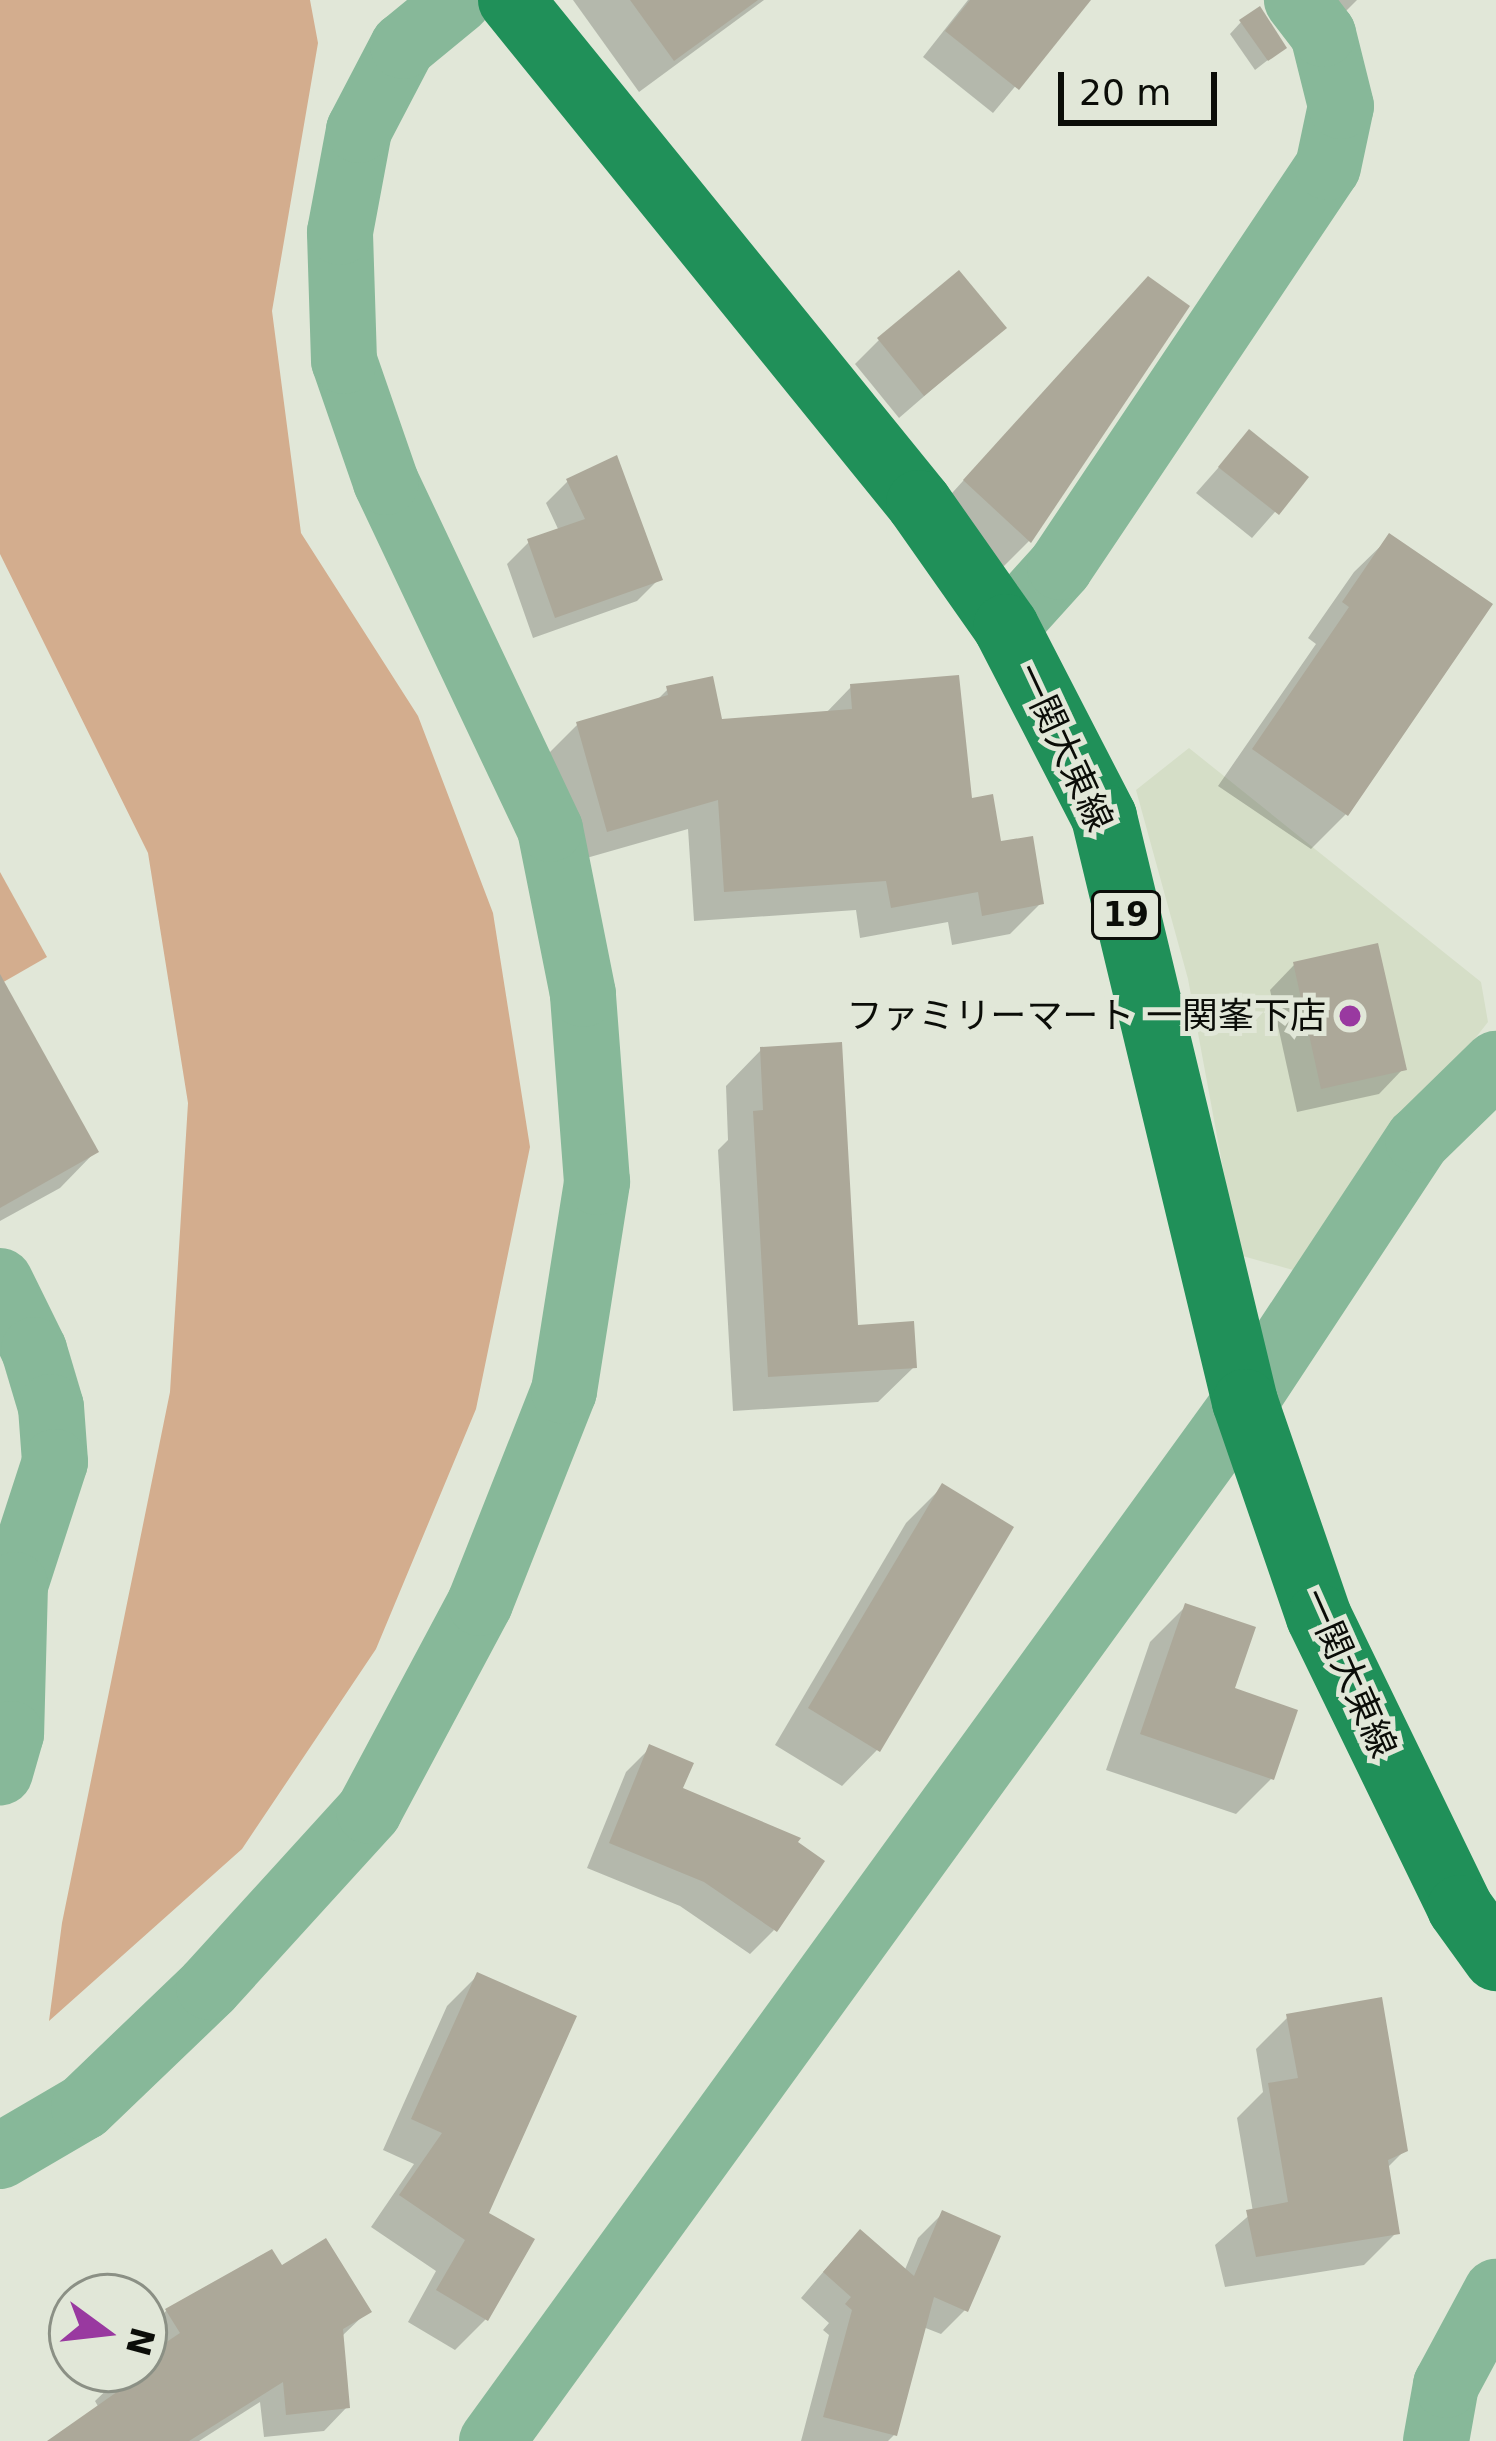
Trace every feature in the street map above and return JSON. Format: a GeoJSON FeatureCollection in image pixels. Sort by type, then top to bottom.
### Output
{"type":"FeatureCollection","features":[{"type":"Feature","properties":{"kind":"main road","name":"一関大東線"},"geometry":{"type":"LineString","coordinates":[[511,0],[919,503],[1006,627],[1103,817],[1245,1402],[1319,1617],[1484,1928]]}},
{"type":"Feature","properties":{"kind":"street"},"geometry":{"type":"LineString","coordinates":[[0,2156],[84,2107],[209,1987],[369,1811],[480,1603],[564,1390],[597,1182],[583,994],[550,829],[386,482],[344,361],[340,232],[359,130],[403,46],[459,0]]}},
{"type":"Feature","properties":{"kind":"street"},"geometry":{"type":"LineString","coordinates":[[1006,627],[1060,567],[1328,167],[1341,106],[1324,34],[1297,0]]}},
{"type":"Feature","properties":{"kind":"street"},"geometry":{"type":"LineString","coordinates":[[492,2441],[1245,1402],[1418,1140],[1496,1064]]}},
{"type":"Feature","properties":{"kind":"street"},"geometry":{"type":"LineString","coordinates":[[0,1281],[34,1350],[51,1407],[55,1462],[15,1586],[11,1734],[0,1772]]}},
{"type":"Feature","properties":{"kind":"street"},"geometry":{"type":"LineString","coordinates":[[1436,2441],[1446,2385],[1496,2292]]}},
{"type":"Feature","properties":{"kind":"shaded area"},"geometry":{"type":"Polygon","coordinates":[[[0,0],[310,0],[318,43],[272,311],[301,533],[418,716],[493,913],[530,1147],[476,1409],[376,1649],[242,1849],[49,2021],[62,1923],[170,1392],[188,1103],[148,853],[0,554],[0,0]]]}},
{"type":"Feature","properties":{"kind":"shaded area"},"geometry":{"type":"Polygon","coordinates":[[[1189,748],[1481,982],[1488,1022],[1293,1270],[1239,1255],[1188,979],[1136,790],[1189,748]]]}},
{"type":"Feature","properties":{"kind":"shaded area"},"geometry":{"type":"Polygon","coordinates":[[[0,872],[47,957],[0,984],[0,872]]]}},
{"type":"Feature","properties":{"kind":"building"},"geometry":{"type":"Polygon","coordinates":[[[630,0],[758,0],[674,61],[630,0]]]}},
{"type":"Feature","properties":{"kind":"building"},"geometry":{"type":"Polygon","coordinates":[[[970,0],[1091,0],[1019,90],[945,31],[970,0]]]}},
{"type":"Feature","properties":{"kind":"building"},"geometry":{"type":"Polygon","coordinates":[[[1260,6],[1287,48],[1268,61],[1239,20],[1260,6]]]}},
{"type":"Feature","properties":{"kind":"building"},"geometry":{"type":"Polygon","coordinates":[[[959,270],[1007,328],[924,396],[877,338],[959,270]]]}},
{"type":"Feature","properties":{"kind":"building"},"geometry":{"type":"Polygon","coordinates":[[[1148,276],[1190,306],[1031,543],[963,480],[1148,276]]]}},
{"type":"Feature","properties":{"kind":"building"},"geometry":{"type":"Polygon","coordinates":[[[1249,429],[1309,477],[1279,515],[1218,467],[1249,429]]]}},
{"type":"Feature","properties":{"kind":"building"},"geometry":{"type":"Polygon","coordinates":[[[617,455],[663,580],[555,618],[527,539],[585,519],[566,479],[617,455]]]}},
{"type":"Feature","properties":{"kind":"building"},"geometry":{"type":"Polygon","coordinates":[[[1389,533],[1493,604],[1348,816],[1252,749],[1349,607],[1342,602],[1389,533]]]}},
{"type":"Feature","properties":{"kind":"building"},"geometry":{"type":"Polygon","coordinates":[[[959,675],[972,798],[993,794],[1001,841],[1033,836],[1044,904],[982,916],[978,892],[891,908],[886,881],[724,892],[718,800],[607,832],[576,722],[668,695],[666,686],[713,676],[722,719],[852,709],[850,684],[959,675]]]}},
{"type":"Feature","properties":{"kind":"building","name":"ファミリーマート 一関峯下店"},"geometry":{"type":"Polygon","coordinates":[[[1378,943],[1407,1070],[1321,1089],[1293,962],[1378,943]]]}},
{"type":"Feature","properties":{"kind":"building"},"geometry":{"type":"Polygon","coordinates":[[[0,974],[99,1152],[0,1208],[0,974]]]}},
{"type":"Feature","properties":{"kind":"building"},"geometry":{"type":"Polygon","coordinates":[[[842,1042],[858,1325],[914,1321],[917,1368],[768,1377],[753,1111],[763,1110],[760,1047],[842,1042]]]}},
{"type":"Feature","properties":{"kind":"building"},"geometry":{"type":"Polygon","coordinates":[[[942,1483],[1014,1527],[880,1752],[808,1708],[942,1483]]]}},
{"type":"Feature","properties":{"kind":"building"},"geometry":{"type":"Polygon","coordinates":[[[1185,1603],[1256,1627],[1235,1688],[1298,1710],[1274,1780],[1140,1734],[1185,1603]]]}},
{"type":"Feature","properties":{"kind":"building"},"geometry":{"type":"Polygon","coordinates":[[[649,1744],[694,1763],[683,1788],[801,1838],[798,1842],[825,1861],[777,1932],[704,1882],[609,1843],[649,1744]]]}},
{"type":"Feature","properties":{"kind":"building"},"geometry":{"type":"Polygon","coordinates":[[[477,1972],[577,2016],[489,2213],[535,2239],[488,2321],[436,2290],[465,2240],[399,2195],[442,2133],[411,2119],[477,1972]]]}},
{"type":"Feature","properties":{"kind":"building"},"geometry":{"type":"Polygon","coordinates":[[[1382,1997],[1408,2151],[1388,2160],[1400,2234],[1256,2257],[1246,2210],[1288,2202],[1268,2083],[1298,2078],[1286,2014],[1382,1997]]]}},
{"type":"Feature","properties":{"kind":"building"},"geometry":{"type":"Polygon","coordinates":[[[942,2210],[1001,2236],[968,2312],[934,2297],[897,2436],[823,2417],[852,2310],[845,2304],[851,2297],[823,2272],[860,2229],[914,2276],[942,2210]]]}},
{"type":"Feature","properties":{"kind":"building"},"geometry":{"type":"Polygon","coordinates":[[[326,2238],[372,2312],[343,2329],[350,2408],[286,2415],[283,2382],[189,2441],[47,2441],[115,2393],[168,2393],[168,2341],[180,2333],[168,2307],[272,2249],[282,2265],[326,2238]]]}},
{"type":"Feature","properties":{"kind":"place","name":"ファミリーマート 一関峯下店"},"geometry":{"type":"Point","coordinates":[1350,1016]}}]}
